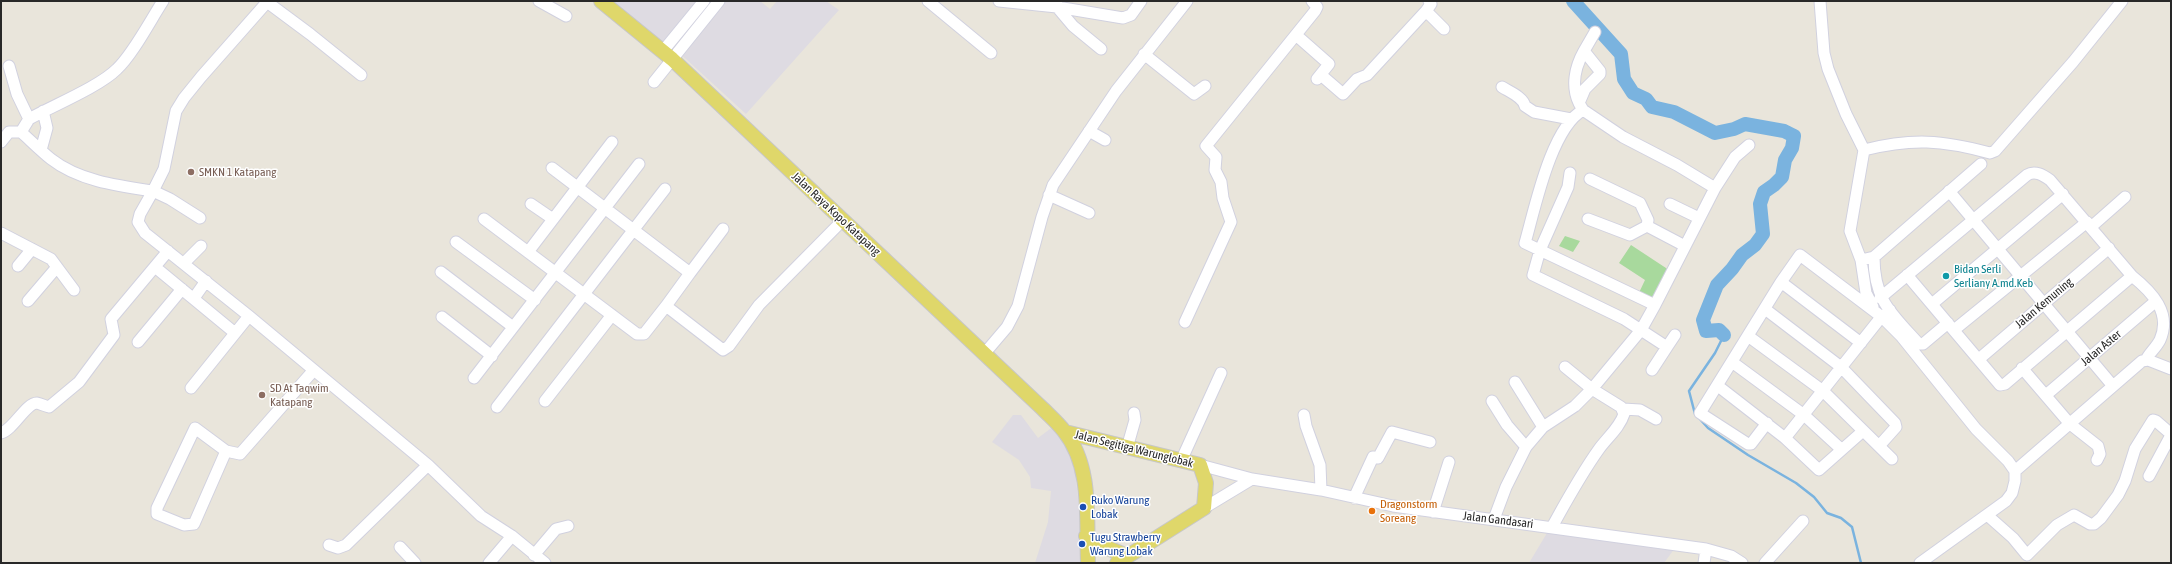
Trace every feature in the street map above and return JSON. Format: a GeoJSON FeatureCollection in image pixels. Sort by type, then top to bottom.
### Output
{"type":"FeatureCollection","features":[{"type":"Feature","properties":{"kind":"main road","name":"Jalan Raya Kopo Katapang"},"geometry":{"type":"LineString","coordinates":[[601,1],[668,55],[1065,432]]}},
{"type":"Feature","properties":{"kind":"main road","name":"Jalan Segitiga Warunglobak"},"geometry":{"type":"LineString","coordinates":[[1065,432],[1200,465],[1206,483],[1204,508]]}},
{"type":"Feature","properties":{"kind":"main road"},"geometry":{"type":"LineString","coordinates":[[1065,432],[1081,464],[1084,478],[1088,563]]}},
{"type":"Feature","properties":{"kind":"main road"},"geometry":{"type":"LineString","coordinates":[[1075,451],[1078,444],[1087,438]]}},
{"type":"Feature","properties":{"kind":"main road"},"geometry":{"type":"LineString","coordinates":[[1086,536],[1122,560],[1204,508]]}},
{"type":"Feature","properties":{"kind":"street"},"geometry":{"type":"LineString","coordinates":[[21,132],[29,119],[116,70],[128,58],[163,1]]}},
{"type":"Feature","properties":{"kind":"street"},"geometry":{"type":"LineString","coordinates":[[539,1],[566,16]]}},
{"type":"Feature","properties":{"kind":"street"},"geometry":{"type":"LineString","coordinates":[[654,82],[668,55],[704,1]]}},
{"type":"Feature","properties":{"kind":"street"},"geometry":{"type":"LineString","coordinates":[[668,55],[719,1]]}},
{"type":"Feature","properties":{"kind":"street"},"geometry":{"type":"LineString","coordinates":[[928,1],[991,53]]}},
{"type":"Feature","properties":{"kind":"street"},"geometry":{"type":"LineString","coordinates":[[999,1],[1057,4],[1123,18],[1131,15],[1141,1]]}},
{"type":"Feature","properties":{"kind":"street"},"geometry":{"type":"LineString","coordinates":[[984,354],[1007,327],[1018,306],[1049,195],[1074,152],[1116,91],[1187,1]]}},
{"type":"Feature","properties":{"kind":"street"},"geometry":{"type":"LineString","coordinates":[[1185,322],[1231,222],[1223,198],[1221,182],[1215,170],[1216,157],[1206,146],[1317,9],[1317,5],[1312,1]]}},
{"type":"Feature","properties":{"kind":"street"},"geometry":{"type":"LineString","coordinates":[[1820,1],[1824,53],[1828,69],[1846,114],[1864,150],[1850,223],[1851,235],[1861,260],[1866,293],[1873,308]]}},
{"type":"Feature","properties":{"kind":"street"},"geometry":{"type":"LineString","coordinates":[[361,75],[304,29],[267,2],[201,77],[180,104],[176,112],[164,169],[140,214],[138,222],[145,233],[249,316],[313,371],[428,465],[481,516],[512,536],[545,563]]}},
{"type":"Feature","properties":{"kind":"street"},"geometry":{"type":"LineString","coordinates":[[1864,150],[1890,144],[1938,141],[1990,153],[1995,151],[2073,62],[2118,2]]}},
{"type":"Feature","properties":{"kind":"street"},"geometry":{"type":"LineString","coordinates":[[1057,4],[1073,26],[1101,49]]}},
{"type":"Feature","properties":{"kind":"street"},"geometry":{"type":"LineString","coordinates":[[1296,35],[1329,64],[1319,77],[1343,94],[1357,79],[1367,75],[1427,6],[1444,29]]}},
{"type":"Feature","properties":{"kind":"street"},"geometry":{"type":"LineString","coordinates":[[1595,32],[1577,65],[1574,89],[1581,106],[1623,138],[1677,165],[1714,188]]}},
{"type":"Feature","properties":{"kind":"street"},"geometry":{"type":"LineString","coordinates":[[1584,51],[1600,71],[1600,74],[1585,89],[1581,106],[1571,119],[1554,147],[1525,243],[1655,306]]}},
{"type":"Feature","properties":{"kind":"street"},"geometry":{"type":"LineString","coordinates":[[1144,54],[1194,94],[1205,86]]}},
{"type":"Feature","properties":{"kind":"street"},"geometry":{"type":"LineString","coordinates":[[9,66],[17,94],[29,119]]}},
{"type":"Feature","properties":{"kind":"street"},"geometry":{"type":"LineString","coordinates":[[1502,87],[1522,100],[1528,109],[1547,115],[1571,119]]}},
{"type":"Feature","properties":{"kind":"street"},"geometry":{"type":"LineString","coordinates":[[41,150],[47,128],[43,111]]}},
{"type":"Feature","properties":{"kind":"street"},"geometry":{"type":"LineString","coordinates":[[1089,131],[1105,140]]}},
{"type":"Feature","properties":{"kind":"street"},"geometry":{"type":"LineString","coordinates":[[1,142],[9,132],[21,132],[62,166],[87,177],[121,186],[153,191],[170,199],[200,218]]}},
{"type":"Feature","properties":{"kind":"street"},"geometry":{"type":"LineString","coordinates":[[528,252],[612,142]]}},
{"type":"Feature","properties":{"kind":"street"},"geometry":{"type":"LineString","coordinates":[[1494,519],[1506,487],[1526,447],[1543,426],[1575,406],[1592,389],[1641,330],[1655,306],[1733,153],[1748,146]]}},
{"type":"Feature","properties":{"kind":"street"},"geometry":{"type":"LineString","coordinates":[[474,378],[604,207],[639,164]]}},
{"type":"Feature","properties":{"kind":"street"},"geometry":{"type":"LineString","coordinates":[[1861,260],[1874,257],[1981,164]]}},
{"type":"Feature","properties":{"kind":"street"},"geometry":{"type":"LineString","coordinates":[[552,168],[690,273]]}},
{"type":"Feature","properties":{"kind":"street"},"geometry":{"type":"LineString","coordinates":[[1570,173],[1568,187],[1540,250],[1532,273],[1534,276],[1619,317],[1667,347]]}},
{"type":"Feature","properties":{"kind":"street"},"geometry":{"type":"LineString","coordinates":[[1880,298],[2030,173],[2039,174],[2048,178],[2063,194],[2132,276],[2146,288],[2165,316],[2165,324],[2159,343],[2146,360]]}},
{"type":"Feature","properties":{"kind":"street"},"geometry":{"type":"LineString","coordinates":[[1590,179],[1640,204],[1648,220],[1647,226]]}},
{"type":"Feature","properties":{"kind":"street"},"geometry":{"type":"LineString","coordinates":[[497,407],[665,189]]}},
{"type":"Feature","properties":{"kind":"street"},"geometry":{"type":"LineString","coordinates":[[1949,191],[2113,386]]}},
{"type":"Feature","properties":{"kind":"street"},"geometry":{"type":"LineString","coordinates":[[1932,304],[2063,194]]}},
{"type":"Feature","properties":{"kind":"street"},"geometry":{"type":"LineString","coordinates":[[1049,195],[1089,213]]}},
{"type":"Feature","properties":{"kind":"street"},"geometry":{"type":"LineString","coordinates":[[1767,423],[1751,444],[1748,444],[1701,414],[1701,411],[1718,386],[1781,282],[1800,255],[1873,308],[1886,314],[1921,344],[1951,326],[2089,225],[2124,197]]}},
{"type":"Feature","properties":{"kind":"street"},"geometry":{"type":"LineString","coordinates":[[531,204],[553,220]]}},
{"type":"Feature","properties":{"kind":"street"},"geometry":{"type":"LineString","coordinates":[[1670,204],[1699,218]]}},
{"type":"Feature","properties":{"kind":"street"},"geometry":{"type":"LineString","coordinates":[[484,218],[555,273],[641,335],[666,306],[724,229]]}},
{"type":"Feature","properties":{"kind":"street"},"geometry":{"type":"LineString","coordinates":[[1588,219],[1630,236],[1647,226]]}},
{"type":"Feature","properties":{"kind":"street"},"geometry":{"type":"LineString","coordinates":[[666,306],[722,350],[726,350],[759,306],[843,220]]}},
{"type":"Feature","properties":{"kind":"street"},"geometry":{"type":"LineString","coordinates":[[1647,226],[1685,246]]}},
{"type":"Feature","properties":{"kind":"street"},"geometry":{"type":"LineString","coordinates":[[1,233],[51,259],[74,290]]}},
{"type":"Feature","properties":{"kind":"street"},"geometry":{"type":"LineString","coordinates":[[7,249],[14,239]]}},
{"type":"Feature","properties":{"kind":"street"},"geometry":{"type":"LineString","coordinates":[[456,242],[534,300]]}},
{"type":"Feature","properties":{"kind":"street"},"geometry":{"type":"LineString","coordinates":[[184,263],[201,246]]}},
{"type":"Feature","properties":{"kind":"street"},"geometry":{"type":"LineString","coordinates":[[18,266],[32,248]]}},
{"type":"Feature","properties":{"kind":"street","name":"Jalan Kemuning"},"geometry":{"type":"LineString","coordinates":[[1979,358],[2109,248]]}},
{"type":"Feature","properties":{"kind":"street"},"geometry":{"type":"LineString","coordinates":[[1,433],[14,424],[32,405],[36,403],[49,407],[79,382],[114,335],[111,319],[168,251]]}},
{"type":"Feature","properties":{"kind":"street"},"geometry":{"type":"LineString","coordinates":[[1874,257],[1874,277],[1886,314],[1901,336],[1976,429],[2008,461],[2015,471],[2016,481],[2010,496],[1920,563]]}},
{"type":"Feature","properties":{"kind":"street"},"geometry":{"type":"LineString","coordinates":[[28,301],[57,267]]}},
{"type":"Feature","properties":{"kind":"street"},"geometry":{"type":"LineString","coordinates":[[155,267],[236,333]]}},
{"type":"Feature","properties":{"kind":"street"},"geometry":{"type":"LineString","coordinates":[[441,272],[513,327]]}},
{"type":"Feature","properties":{"kind":"street"},"geometry":{"type":"LineString","coordinates":[[1907,275],[1979,358],[2000,385],[2005,384],[2132,276]]}},
{"type":"Feature","properties":{"kind":"street"},"geometry":{"type":"LineString","coordinates":[[194,298],[206,281]]}},
{"type":"Feature","properties":{"kind":"street"},"geometry":{"type":"LineString","coordinates":[[1781,282],[1861,343]]}},
{"type":"Feature","properties":{"kind":"street"},"geometry":{"type":"LineString","coordinates":[[138,342],[182,289]]}},
{"type":"Feature","properties":{"kind":"street","name":"Jalan Aster"},"geometry":{"type":"LineString","coordinates":[[2046,395],[2156,301]]}},
{"type":"Feature","properties":{"kind":"street"},"geometry":{"type":"LineString","coordinates":[[1765,309],[1841,367],[1895,423],[1896,428],[1879,446]]}},
{"type":"Feature","properties":{"kind":"street"},"geometry":{"type":"LineString","coordinates":[[1785,438],[1841,367],[1886,314]]}},
{"type":"Feature","properties":{"kind":"street"},"geometry":{"type":"LineString","coordinates":[[545,401],[612,315]]}},
{"type":"Feature","properties":{"kind":"street"},"geometry":{"type":"LineString","coordinates":[[191,388],[249,316]]}},
{"type":"Feature","properties":{"kind":"street"},"geometry":{"type":"LineString","coordinates":[[442,317],[492,356]]}},
{"type":"Feature","properties":{"kind":"street"},"geometry":{"type":"LineString","coordinates":[[1652,370],[1676,335]]}},
{"type":"Feature","properties":{"kind":"street"},"geometry":{"type":"LineString","coordinates":[[1748,336],[1823,391],[1892,459]]}},
{"type":"Feature","properties":{"kind":"street"},"geometry":{"type":"LineString","coordinates":[[2015,471],[2142,360],[2171,369]]}},
{"type":"Feature","properties":{"kind":"street"},"geometry":{"type":"LineString","coordinates":[[1732,362],[1804,415],[1841,449]]}},
{"type":"Feature","properties":{"kind":"street"},"geometry":{"type":"LineString","coordinates":[[1565,367],[1592,389],[1623,409],[1640,410],[1656,419]]}},
{"type":"Feature","properties":{"kind":"street"},"geometry":{"type":"LineString","coordinates":[[2022,368],[2070,424],[2100,449],[2097,460]]}},
{"type":"Feature","properties":{"kind":"street"},"geometry":{"type":"LineString","coordinates":[[226,451],[194,524],[184,525],[157,514],[157,508],[195,428],[226,451],[240,454],[313,371]]}},
{"type":"Feature","properties":{"kind":"street"},"geometry":{"type":"LineString","coordinates":[[1181,461],[1221,373]]}},
{"type":"Feature","properties":{"kind":"street"},"geometry":{"type":"LineString","coordinates":[[1515,382],[1543,426]]}},
{"type":"Feature","properties":{"kind":"street"},"geometry":{"type":"LineString","coordinates":[[1718,386],[1767,423],[1819,470],[1863,431]]}},
{"type":"Feature","properties":{"kind":"street"},"geometry":{"type":"LineString","coordinates":[[1492,401],[1507,425],[1526,447]]}},
{"type":"Feature","properties":{"kind":"street"},"geometry":{"type":"LineString","coordinates":[[1552,527],[1599,448],[1620,422],[1623,409]]}},
{"type":"Feature","properties":{"kind":"street"},"geometry":{"type":"LineString","coordinates":[[1127,448],[1135,420],[1134,413]]}},
{"type":"Feature","properties":{"kind":"street"},"geometry":{"type":"LineString","coordinates":[[1304,415],[1306,426],[1320,465],[1321,490]]}},
{"type":"Feature","properties":{"kind":"street"},"geometry":{"type":"LineString","coordinates":[[1987,514],[2013,538],[2024,559],[2057,525],[2074,515],[2090,524],[2094,524],[2101,518],[2118,495],[2125,481],[2135,449],[2153,420],[2171,435],[2149,476]]}},
{"type":"Feature","properties":{"kind":"street"},"geometry":{"type":"LineString","coordinates":[[1354,498],[1373,457],[1378,458],[1392,432],[1430,442]]}},
{"type":"Feature","properties":{"kind":"street"},"geometry":{"type":"LineString","coordinates":[[1433,512],[1449,462]]}},
{"type":"Feature","properties":{"kind":"street"},"geometry":{"type":"LineString","coordinates":[[329,546],[338,548],[346,545],[428,465]]}},
{"type":"Feature","properties":{"kind":"street","name":"Jalan Gandasari"},"geometry":{"type":"LineString","coordinates":[[1200,465],[1252,479],[1321,490],[1354,498],[1433,512],[1494,519],[1706,549],[1731,556],[1742,563]]}},
{"type":"Feature","properties":{"kind":"street"},"geometry":{"type":"LineString","coordinates":[[1204,508],[1252,479]]}},
{"type":"Feature","properties":{"kind":"street"},"geometry":{"type":"LineString","coordinates":[[1766,563],[1803,521]]}},
{"type":"Feature","properties":{"kind":"street"},"geometry":{"type":"LineString","coordinates":[[534,554],[556,530],[568,526]]}},
{"type":"Feature","properties":{"kind":"street"},"geometry":{"type":"LineString","coordinates":[[489,563],[512,536]]}},
{"type":"Feature","properties":{"kind":"street"},"geometry":{"type":"LineString","coordinates":[[400,547],[415,563]]}},
{"type":"Feature","properties":{"kind":"street"},"geometry":{"type":"LineString","coordinates":[[1704,563],[1706,549]]}},
{"type":"Feature","properties":{"kind":"shaded area"},"geometry":{"type":"Polygon","coordinates":[[[608,1],[760,1],[770,9],[777,1],[826,1],[839,10],[746,114],[686,59],[608,1]]]}},
{"type":"Feature","properties":{"kind":"shaded area"},"geometry":{"type":"Polygon","coordinates":[[[1013,415],[1021,415],[1038,438],[1054,426],[1074,462],[1082,533],[1081,563],[1035,563],[1048,522],[1051,491],[1031,488],[1030,477],[1019,460],[992,442],[1013,415]]]}},
{"type":"Feature","properties":{"kind":"shaded area"},"geometry":{"type":"Polygon","coordinates":[[[1547,533],[1675,548],[1664,563],[1529,563],[1547,533]]]}},
{"type":"Feature","properties":{"kind":"green space"},"geometry":{"type":"Polygon","coordinates":[[[1565,236],[1580,241],[1573,252],[1559,246],[1565,236]]]}},
{"type":"Feature","properties":{"kind":"green space"},"geometry":{"type":"Polygon","coordinates":[[[1631,245],[1669,270],[1651,301],[1637,297],[1645,280],[1619,263],[1631,245]]]}},
{"type":"Feature","properties":{"kind":"waterway"},"geometry":{"type":"LineString","coordinates":[[1573,1],[1621,54],[1624,79],[1633,93],[1646,99],[1652,107],[1674,112],[1715,133],[1734,129],[1745,124],[1784,131],[1794,136],[1792,148],[1785,160],[1782,177],[1764,192],[1760,204],[1763,234],[1755,245],[1742,255],[1732,269],[1717,285],[1703,320],[1706,331],[1719,330],[1724,335]]}},
{"type":"Feature","properties":{"kind":"waterway"},"geometry":{"type":"LineString","coordinates":[[1695,414],[1689,391],[1715,353],[1724,335]]}},
{"type":"Feature","properties":{"kind":"waterway"},"geometry":{"type":"LineString","coordinates":[[1699,418],[1708,428],[1748,455],[1796,483],[1814,497],[1827,513],[1841,518],[1852,527],[1861,563]]}},
{"type":"Feature","properties":{"kind":"place","name":"SMKN 1 Katapang"},"geometry":{"type":"Point","coordinates":[191,172]}},
{"type":"Feature","properties":{"kind":"place","name":"Bidan Serli Serliany A.md.Keb"},"geometry":{"type":"Point","coordinates":[1946,276]}},
{"type":"Feature","properties":{"kind":"place","name":"SD At Taqwim Katapang"},"geometry":{"type":"Point","coordinates":[262,395]}},
{"type":"Feature","properties":{"kind":"place","name":"Ruko Warung Lobak"},"geometry":{"type":"Point","coordinates":[1083,507]}},
{"type":"Feature","properties":{"kind":"place","name":"Dragonstorm Soreang"},"geometry":{"type":"Point","coordinates":[1372,511]}},
{"type":"Feature","properties":{"kind":"place","name":"Tugu Strawberry Warung Lobak"},"geometry":{"type":"Point","coordinates":[1082,544]}}]}
